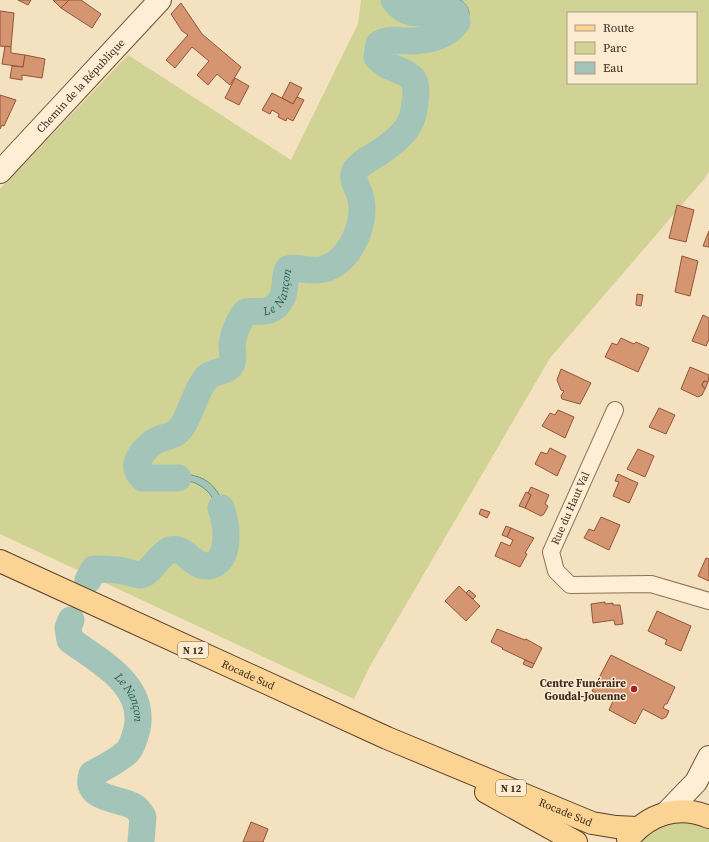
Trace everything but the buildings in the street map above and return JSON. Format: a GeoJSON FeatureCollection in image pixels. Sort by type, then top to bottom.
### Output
{"type":"FeatureCollection","features":[{"type":"Feature","properties":{"kind":"main road","name":"Rocade Sud"},"geometry":{"type":"LineString","coordinates":[[0,562],[387,738],[592,823],[616,827],[632,835]]}},
{"type":"Feature","properties":{"kind":"main road","name":"Rocade Sud"},"geometry":{"type":"LineString","coordinates":[[387,738],[530,815],[576,842]]}},
{"type":"Feature","properties":{"kind":"main road"},"geometry":{"type":"LineString","coordinates":[[632,835],[656,816],[667,812],[683,811],[699,813],[709,817]]}},
{"type":"Feature","properties":{"kind":"street","name":"Chemin de la République"},"geometry":{"type":"LineString","coordinates":[[0,172],[160,0]]}},
{"type":"Feature","properties":{"kind":"street","name":"Rue du Haut Val"},"geometry":{"type":"LineString","coordinates":[[615,410],[551,552],[556,571],[570,585],[651,584],[709,602]]}},
{"type":"Feature","properties":{"kind":"street"},"geometry":{"type":"LineString","coordinates":[[667,812],[696,782],[709,757]]}},
{"type":"Feature","properties":{"kind":"green space"},"geometry":{"type":"Polygon","coordinates":[[[361,0],[709,0],[709,171],[705,178],[550,358],[370,666],[354,699],[0,534],[0,189],[128,55],[291,160],[358,24],[361,0]]]}},
{"type":"Feature","properties":{"kind":"green space"},"geometry":{"type":"Polygon","coordinates":[[[680,818],[709,826],[709,842],[636,842],[642,834],[680,818]]]}},
{"type":"Feature","properties":{"kind":"water"},"geometry":{"type":"Polygon","coordinates":[[[388,0],[393,0],[411,10],[420,12],[440,1],[460,0],[467,6],[469,15],[463,28],[456,34],[449,39],[432,46],[412,49],[386,46],[377,49],[378,64],[407,67],[415,71],[416,105],[413,126],[400,135],[390,154],[360,172],[353,178],[367,195],[368,201],[365,222],[352,263],[332,280],[300,279],[287,274],[287,303],[263,322],[244,317],[235,341],[235,367],[228,372],[211,379],[204,385],[178,442],[163,443],[154,447],[144,457],[137,469],[139,476],[142,477],[165,474],[184,474],[199,477],[208,482],[219,494],[226,510],[230,527],[230,544],[223,543],[222,528],[216,504],[203,487],[193,482],[180,479],[164,478],[143,481],[135,476],[131,465],[152,442],[174,436],[198,386],[206,375],[229,368],[228,344],[242,311],[264,314],[281,296],[283,268],[307,272],[322,271],[338,261],[350,245],[357,225],[359,203],[348,178],[354,169],[387,146],[409,121],[412,87],[410,80],[377,65],[372,59],[376,41],[415,43],[425,41],[447,34],[455,22],[451,9],[425,15],[411,14],[404,12],[388,0]]]}},
{"type":"Feature","properties":{"kind":"waterway","name":"Le Nançon"},"geometry":{"type":"LineString","coordinates":[[178,478],[143,478],[137,470],[140,456],[146,448],[154,442],[173,435],[181,428],[188,416],[199,389],[207,377],[213,373],[224,370],[232,363],[233,337],[244,314],[250,311],[266,311],[277,305],[283,295],[288,269],[324,269],[333,265],[348,250],[354,241],[358,230],[362,209],[361,199],[354,178],[355,171],[362,163],[382,151],[397,139],[409,125],[414,112],[416,97],[416,87],[414,81],[409,75],[386,64],[377,57],[379,44],[390,40],[417,41],[430,39],[448,31],[457,22],[455,13],[439,10],[417,13],[409,12],[402,8],[394,0]]}},
{"type":"Feature","properties":{"kind":"waterway","name":"Le Nançon"},"geometry":{"type":"LineString","coordinates":[[88,580],[94,569],[119,570],[142,575],[151,569],[164,554],[175,549],[202,565],[208,566],[216,563],[221,558],[226,542],[225,523],[221,508]]}},
{"type":"Feature","properties":{"kind":"waterway","name":"Le Nançon"},"geometry":{"type":"LineString","coordinates":[[71,620],[68,628],[70,640],[107,666],[118,676],[128,687],[135,700],[138,713],[137,729],[130,748],[118,759],[92,774],[91,783],[93,789],[98,793],[105,797],[129,804],[138,810],[143,817],[141,842]]}},
{"type":"Feature","properties":{"kind":"place","name":"Centre Funéraire Goudal-Jouenne"},"geometry":{"type":"Point","coordinates":[634,689]}}]}
